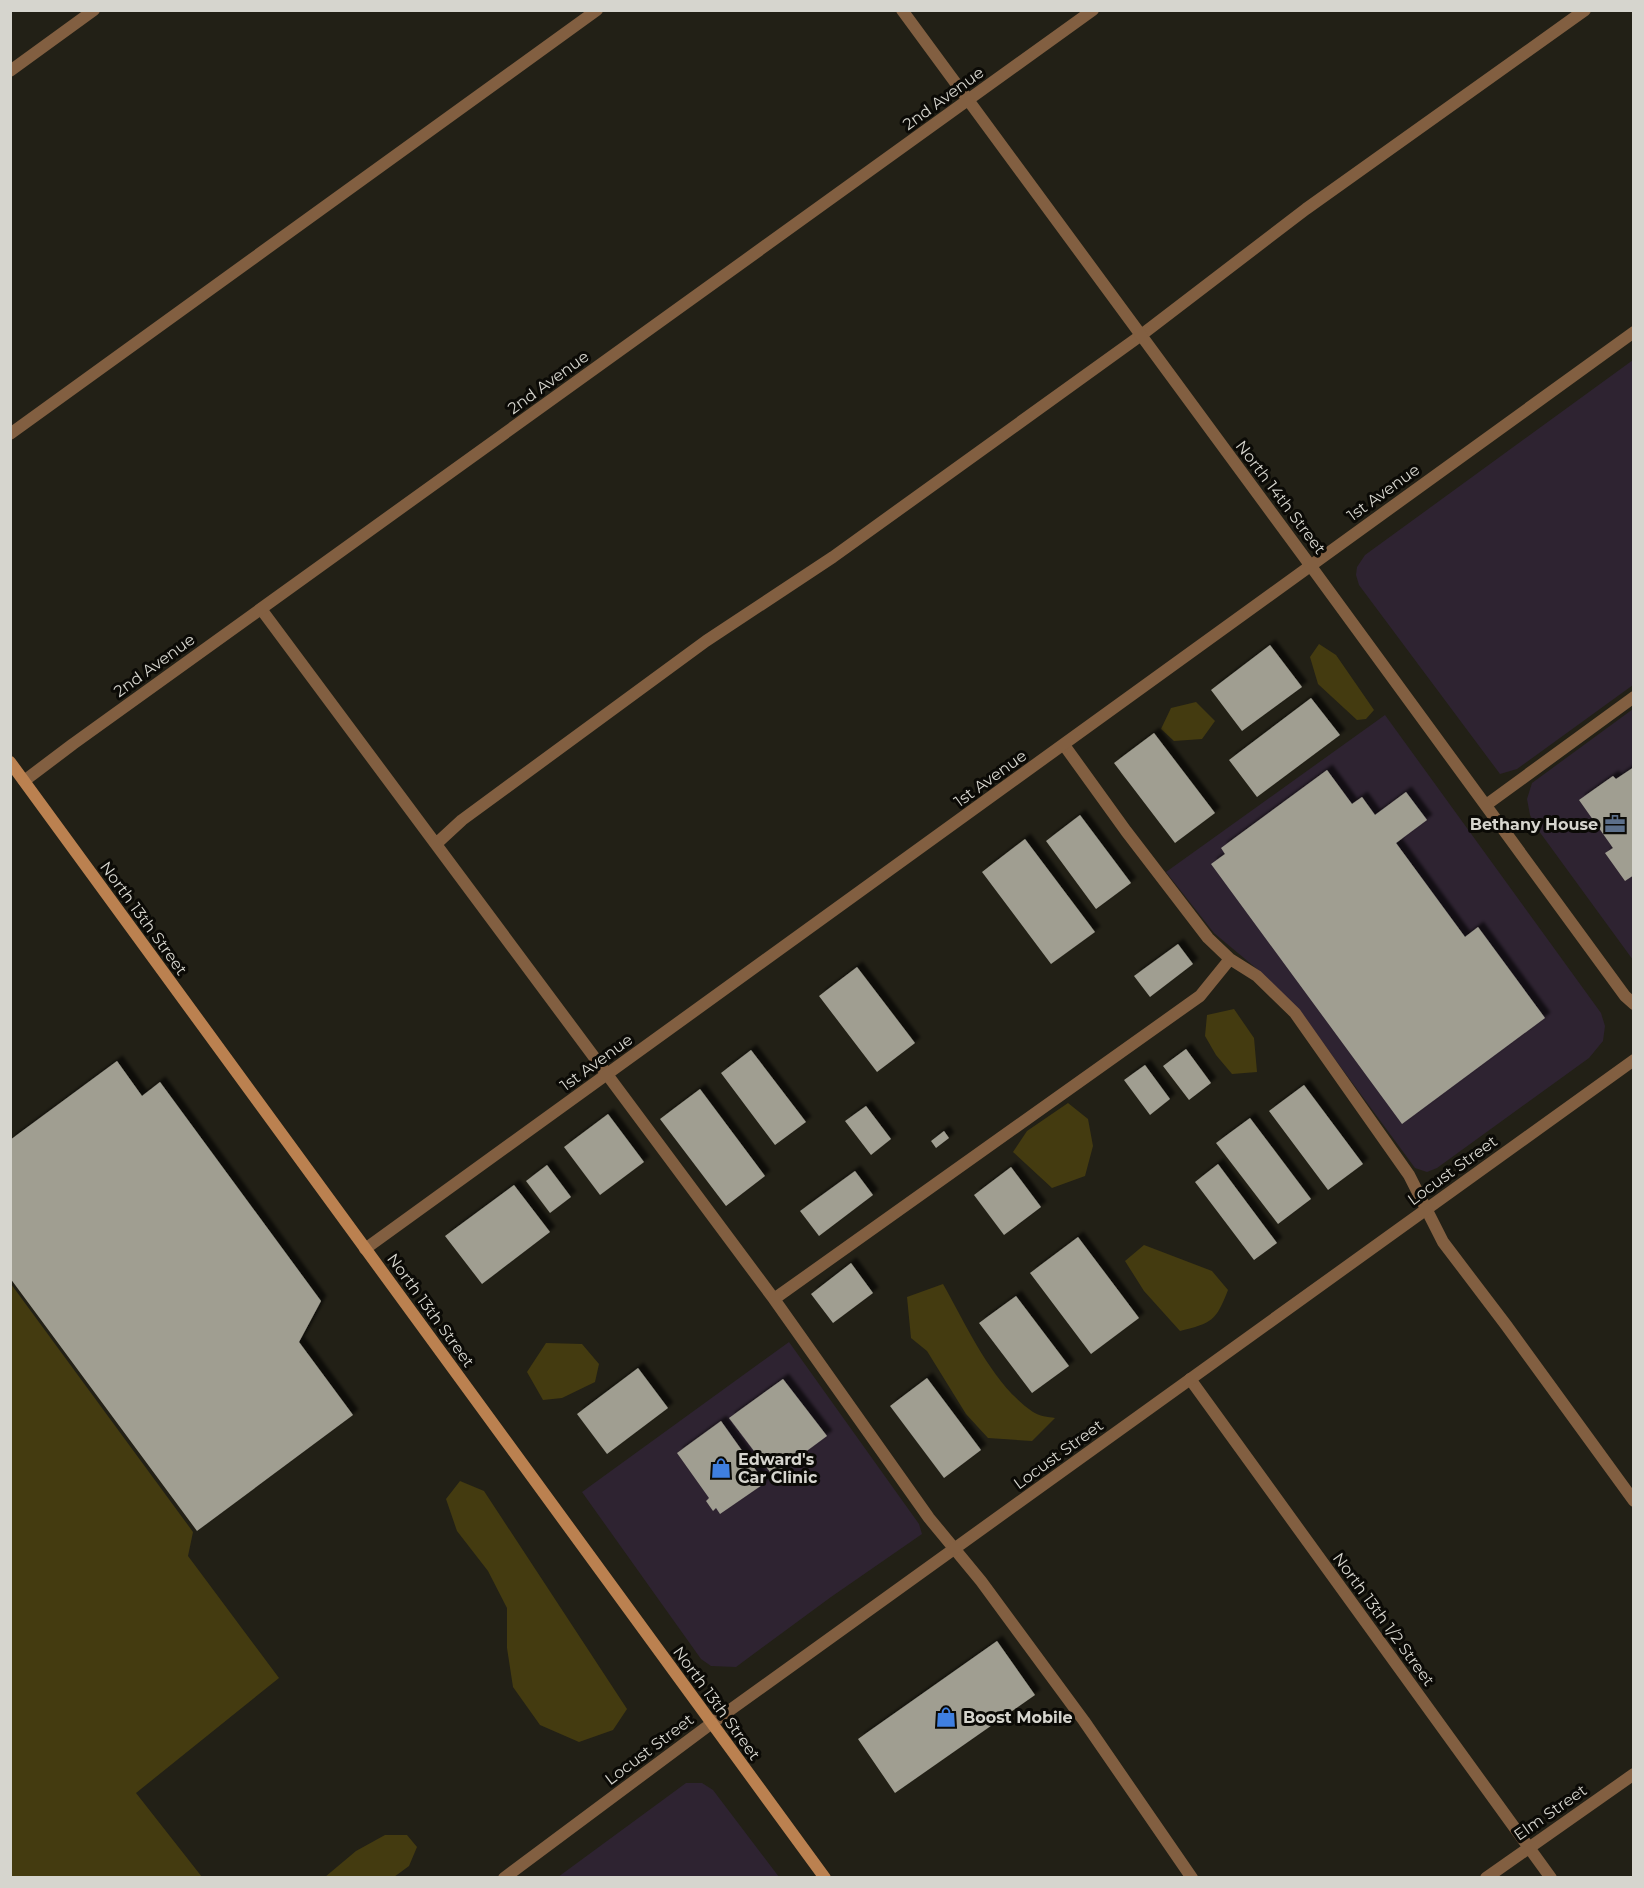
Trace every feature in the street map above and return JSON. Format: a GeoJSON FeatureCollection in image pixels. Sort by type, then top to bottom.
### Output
{"type":"FeatureCollection","features":[{"type":"Feature","properties":{"kind":"main road","name":"North 13th Street"},"geometry":{"type":"LineString","coordinates":[[10,762],[825,1878]]}},
{"type":"Feature","properties":{"kind":"street"},"geometry":{"type":"LineString","coordinates":[[10,71],[94,10]]}},
{"type":"Feature","properties":{"kind":"street"},"geometry":{"type":"LineString","coordinates":[[10,434],[597,10]]}},
{"type":"Feature","properties":{"kind":"street","name":"North 14th Street"},"geometry":{"type":"LineString","coordinates":[[902,10],[1625,996],[1634,1004]]}},
{"type":"Feature","properties":{"kind":"street","name":"2nd Avenue"},"geometry":{"type":"LineString","coordinates":[[24,781],[1092,10]]}},
{"type":"Feature","properties":{"kind":"street"},"geometry":{"type":"LineString","coordinates":[[436,844],[462,820],[706,641],[833,557],[1140,336],[1306,209],[1586,10]]}},
{"type":"Feature","properties":{"kind":"street","name":"1st Avenue"},"geometry":{"type":"LineString","coordinates":[[365,1249],[1634,332]]}},
{"type":"Feature","properties":{"kind":"street"},"geometry":{"type":"LineString","coordinates":[[261,609],[774,1299],[892,1467],[981,1581],[1077,1711],[1192,1878]]}},
{"type":"Feature","properties":{"kind":"street"},"geometry":{"type":"LineString","coordinates":[[1486,805],[1634,697]]}},
{"type":"Feature","properties":{"kind":"street"},"geometry":{"type":"LineString","coordinates":[[1064,745],[1208,938],[1230,959],[1257,976],[1295,1013],[1409,1175],[1443,1242],[1634,1501]]}},
{"type":"Feature","properties":{"kind":"street"},"geometry":{"type":"LineString","coordinates":[[774,1299],[1200,996],[1230,959]]}},
{"type":"Feature","properties":{"kind":"street","name":"Locust Street"},"geometry":{"type":"LineString","coordinates":[[504,1878],[712,1723],[1634,1060]]}},
{"type":"Feature","properties":{"kind":"street","name":"North 13th 1/2 Street"},"geometry":{"type":"LineString","coordinates":[[1190,1379],[1551,1878]]}},
{"type":"Feature","properties":{"kind":"street","name":"Elm Street"},"geometry":{"type":"LineString","coordinates":[[1486,1878],[1634,1774]]}},
{"type":"Feature","properties":{"kind":"shaded area"},"geometry":{"type":"Polygon","coordinates":[[[1633,360],[1633,685],[1517,769],[1500,774],[1359,585],[1356,575],[1357,567],[1365,555],[1633,360]]]}},
{"type":"Feature","properties":{"kind":"shaded area"},"geometry":{"type":"Polygon","coordinates":[[[1319,644],[1336,655],[1374,710],[1366,719],[1357,720],[1318,684],[1310,657],[1319,644]]]}},
{"type":"Feature","properties":{"kind":"shaded area"},"geometry":{"type":"Polygon","coordinates":[[[1196,702],[1215,721],[1202,739],[1174,741],[1161,729],[1171,708],[1196,702]]]}},
{"type":"Feature","properties":{"kind":"shaded area"},"geometry":{"type":"Polygon","coordinates":[[[1633,709],[1633,960],[1536,827],[1530,815],[1527,799],[1532,783],[1633,709]]]}},
{"type":"Feature","properties":{"kind":"shaded area"},"geometry":{"type":"Polygon","coordinates":[[[1385,715],[1601,1013],[1605,1026],[1603,1041],[1589,1058],[1437,1168],[1427,1172],[1415,1168],[1298,1009],[1257,969],[1214,933],[1166,872],[1385,715]]]}},
{"type":"Feature","properties":{"kind":"shaded area"},"geometry":{"type":"Polygon","coordinates":[[[1234,1009],[1254,1038],[1257,1072],[1232,1074],[1216,1055],[1205,1036],[1207,1015],[1234,1009]]]}},
{"type":"Feature","properties":{"kind":"shaded area"},"geometry":{"type":"Polygon","coordinates":[[[1068,1103],[1088,1119],[1093,1146],[1085,1176],[1052,1188],[1013,1152],[1027,1131],[1068,1103]]]}},
{"type":"Feature","properties":{"kind":"shaded area"},"geometry":{"type":"Polygon","coordinates":[[[1144,1245],[1212,1271],[1228,1290],[1212,1319],[1199,1326],[1180,1331],[1144,1291],[1125,1261],[1144,1245]]]}},
{"type":"Feature","properties":{"kind":"shaded area"},"geometry":{"type":"Polygon","coordinates":[[[11,1284],[193,1532],[188,1556],[279,1678],[136,1793],[202,1877],[11,1877],[11,1284]]]}},
{"type":"Feature","properties":{"kind":"shaded area"},"geometry":{"type":"Polygon","coordinates":[[[943,1284],[971,1336],[1005,1386],[1033,1412],[1055,1418],[1032,1441],[988,1438],[966,1414],[927,1351],[911,1338],[907,1297],[943,1284]]]}},
{"type":"Feature","properties":{"kind":"shaded area"},"geometry":{"type":"Polygon","coordinates":[[[789,1342],[919,1524],[922,1534],[736,1667],[711,1666],[701,1659],[582,1492],[789,1342]]]}},
{"type":"Feature","properties":{"kind":"shaded area"},"geometry":{"type":"Polygon","coordinates":[[[546,1343],[582,1344],[599,1364],[595,1382],[562,1398],[543,1400],[527,1372],[546,1343]]]}},
{"type":"Feature","properties":{"kind":"shaded area"},"geometry":{"type":"Polygon","coordinates":[[[460,1481],[484,1491],[627,1709],[613,1730],[579,1742],[540,1725],[513,1687],[507,1648],[507,1608],[488,1571],[457,1531],[446,1499],[460,1481]]]}},
{"type":"Feature","properties":{"kind":"shaded area"},"geometry":{"type":"Polygon","coordinates":[[[686,1783],[702,1783],[713,1790],[779,1877],[558,1877],[686,1783]]]}},
{"type":"Feature","properties":{"kind":"shaded area"},"geometry":{"type":"Polygon","coordinates":[[[385,1835],[407,1835],[417,1847],[409,1866],[394,1877],[325,1877],[356,1851],[385,1835]]]}},
{"type":"Feature","properties":{"kind":"building"},"geometry":{"type":"Polygon","coordinates":[[[1270,645],[1302,687],[1242,731],[1211,690],[1270,645]]]}},
{"type":"Feature","properties":{"kind":"building"},"geometry":{"type":"Polygon","coordinates":[[[1311,698],[1340,735],[1257,797],[1229,760],[1311,698]]]}},
{"type":"Feature","properties":{"kind":"building"},"geometry":{"type":"Polygon","coordinates":[[[1154,733],[1215,813],[1175,843],[1114,763],[1154,733]]]}},
{"type":"Feature","properties":{"kind":"building","name":"Bethany House"},"geometry":{"type":"Polygon","coordinates":[[[1634,767],[1634,875],[1625,881],[1605,853],[1613,848],[1579,800],[1613,776],[1616,779],[1634,767]]]}},
{"type":"Feature","properties":{"kind":"building"},"geometry":{"type":"Polygon","coordinates":[[[1327,770],[1352,804],[1362,797],[1375,815],[1406,792],[1427,820],[1396,843],[1465,937],[1478,927],[1545,1018],[1402,1124],[1211,864],[1225,854],[1221,848],[1327,770]]]}},
{"type":"Feature","properties":{"kind":"building"},"geometry":{"type":"Polygon","coordinates":[[[1080,815],[1131,883],[1096,909],[1046,841],[1080,815]]]}},
{"type":"Feature","properties":{"kind":"building"},"geometry":{"type":"Polygon","coordinates":[[[1025,839],[1095,932],[1051,964],[982,872],[1025,839]]]}},
{"type":"Feature","properties":{"kind":"building"},"geometry":{"type":"Polygon","coordinates":[[[1178,944],[1193,964],[1150,997],[1134,976],[1178,944]]]}},
{"type":"Feature","properties":{"kind":"building"},"geometry":{"type":"Polygon","coordinates":[[[857,967],[915,1043],[877,1072],[819,996],[857,967]]]}},
{"type":"Feature","properties":{"kind":"building"},"geometry":{"type":"Polygon","coordinates":[[[1186,1049],[1211,1083],[1189,1100],[1163,1066],[1186,1049]]]}},
{"type":"Feature","properties":{"kind":"building"},"geometry":{"type":"Polygon","coordinates":[[[751,1050],[806,1122],[775,1145],[721,1073],[751,1050]]]}},
{"type":"Feature","properties":{"kind":"building"},"geometry":{"type":"Polygon","coordinates":[[[117,1061],[142,1096],[160,1082],[321,1301],[299,1342],[353,1415],[197,1531],[10,1278],[10,1140],[117,1061]]]}},
{"type":"Feature","properties":{"kind":"building"},"geometry":{"type":"Polygon","coordinates":[[[1145,1065],[1170,1099],[1150,1115],[1124,1080],[1145,1065]]]}},
{"type":"Feature","properties":{"kind":"building"},"geometry":{"type":"Polygon","coordinates":[[[1304,1085],[1363,1164],[1328,1190],[1269,1111],[1304,1085]]]}},
{"type":"Feature","properties":{"kind":"building"},"geometry":{"type":"Polygon","coordinates":[[[700,1089],[765,1176],[726,1206],[660,1119],[700,1089]]]}},
{"type":"Feature","properties":{"kind":"building"},"geometry":{"type":"Polygon","coordinates":[[[866,1106],[891,1139],[871,1155],[845,1121],[866,1106]]]}},
{"type":"Feature","properties":{"kind":"building"},"geometry":{"type":"Polygon","coordinates":[[[608,1114],[644,1162],[600,1195],[564,1147],[608,1114]]]}},
{"type":"Feature","properties":{"kind":"building"},"geometry":{"type":"Polygon","coordinates":[[[1250,1118],[1311,1199],[1278,1224],[1216,1143],[1250,1118]]]}},
{"type":"Feature","properties":{"kind":"building"},"geometry":{"type":"Polygon","coordinates":[[[944,1131],[949,1138],[936,1148],[931,1141],[944,1131]]]}},
{"type":"Feature","properties":{"kind":"building"},"geometry":{"type":"Polygon","coordinates":[[[1218,1164],[1277,1243],[1254,1260],[1195,1182],[1218,1164]]]}},
{"type":"Feature","properties":{"kind":"building"},"geometry":{"type":"Polygon","coordinates":[[[547,1165],[571,1197],[550,1213],[526,1181],[547,1165]]]}},
{"type":"Feature","properties":{"kind":"building"},"geometry":{"type":"Polygon","coordinates":[[[1011,1167],[1041,1207],[1004,1235],[974,1195],[1011,1167]]]}},
{"type":"Feature","properties":{"kind":"building"},"geometry":{"type":"Polygon","coordinates":[[[855,1171],[873,1195],[819,1236],[800,1211],[855,1171]]]}},
{"type":"Feature","properties":{"kind":"building"},"geometry":{"type":"Polygon","coordinates":[[[514,1185],[550,1232],[482,1284],[445,1236],[514,1185]]]}},
{"type":"Feature","properties":{"kind":"building"},"geometry":{"type":"Polygon","coordinates":[[[1078,1237],[1139,1318],[1091,1354],[1030,1273],[1078,1237]]]}},
{"type":"Feature","properties":{"kind":"building"},"geometry":{"type":"Polygon","coordinates":[[[851,1263],[873,1293],[833,1323],[811,1294],[851,1263]]]}},
{"type":"Feature","properties":{"kind":"building"},"geometry":{"type":"Polygon","coordinates":[[[1016,1296],[1069,1366],[1032,1393],[979,1323],[1016,1296]]]}},
{"type":"Feature","properties":{"kind":"building"},"geometry":{"type":"Polygon","coordinates":[[[638,1368],[668,1408],[607,1454],[577,1414],[638,1368]]]}},
{"type":"Feature","properties":{"kind":"building"},"geometry":{"type":"Polygon","coordinates":[[[927,1378],[981,1450],[944,1478],[890,1406],[927,1378]]]}},
{"type":"Feature","properties":{"kind":"building"},"geometry":{"type":"Polygon","coordinates":[[[783,1379],[827,1436],[773,1476],[729,1418],[783,1379]]]}},
{"type":"Feature","properties":{"kind":"building","name":"Edward's Car Clinic"},"geometry":{"type":"Polygon","coordinates":[[[721,1421],[765,1483],[720,1514],[716,1508],[713,1511],[706,1501],[709,1498],[677,1453],[721,1421]]]}},
{"type":"Feature","properties":{"kind":"building","name":"Boost Mobile"},"geometry":{"type":"Polygon","coordinates":[[[997,1641],[1035,1695],[895,1793],[858,1739],[997,1641]]]}},
{"type":"Feature","properties":{"kind":"place","name":"Bethany House"},"geometry":{"type":"Point","coordinates":[1615,824]}},
{"type":"Feature","properties":{"kind":"place","name":"Edward's Car Clinic"},"geometry":{"type":"Point","coordinates":[721,1468]}},
{"type":"Feature","properties":{"kind":"place","name":"Boost Mobile"},"geometry":{"type":"Point","coordinates":[946,1717]}}]}
